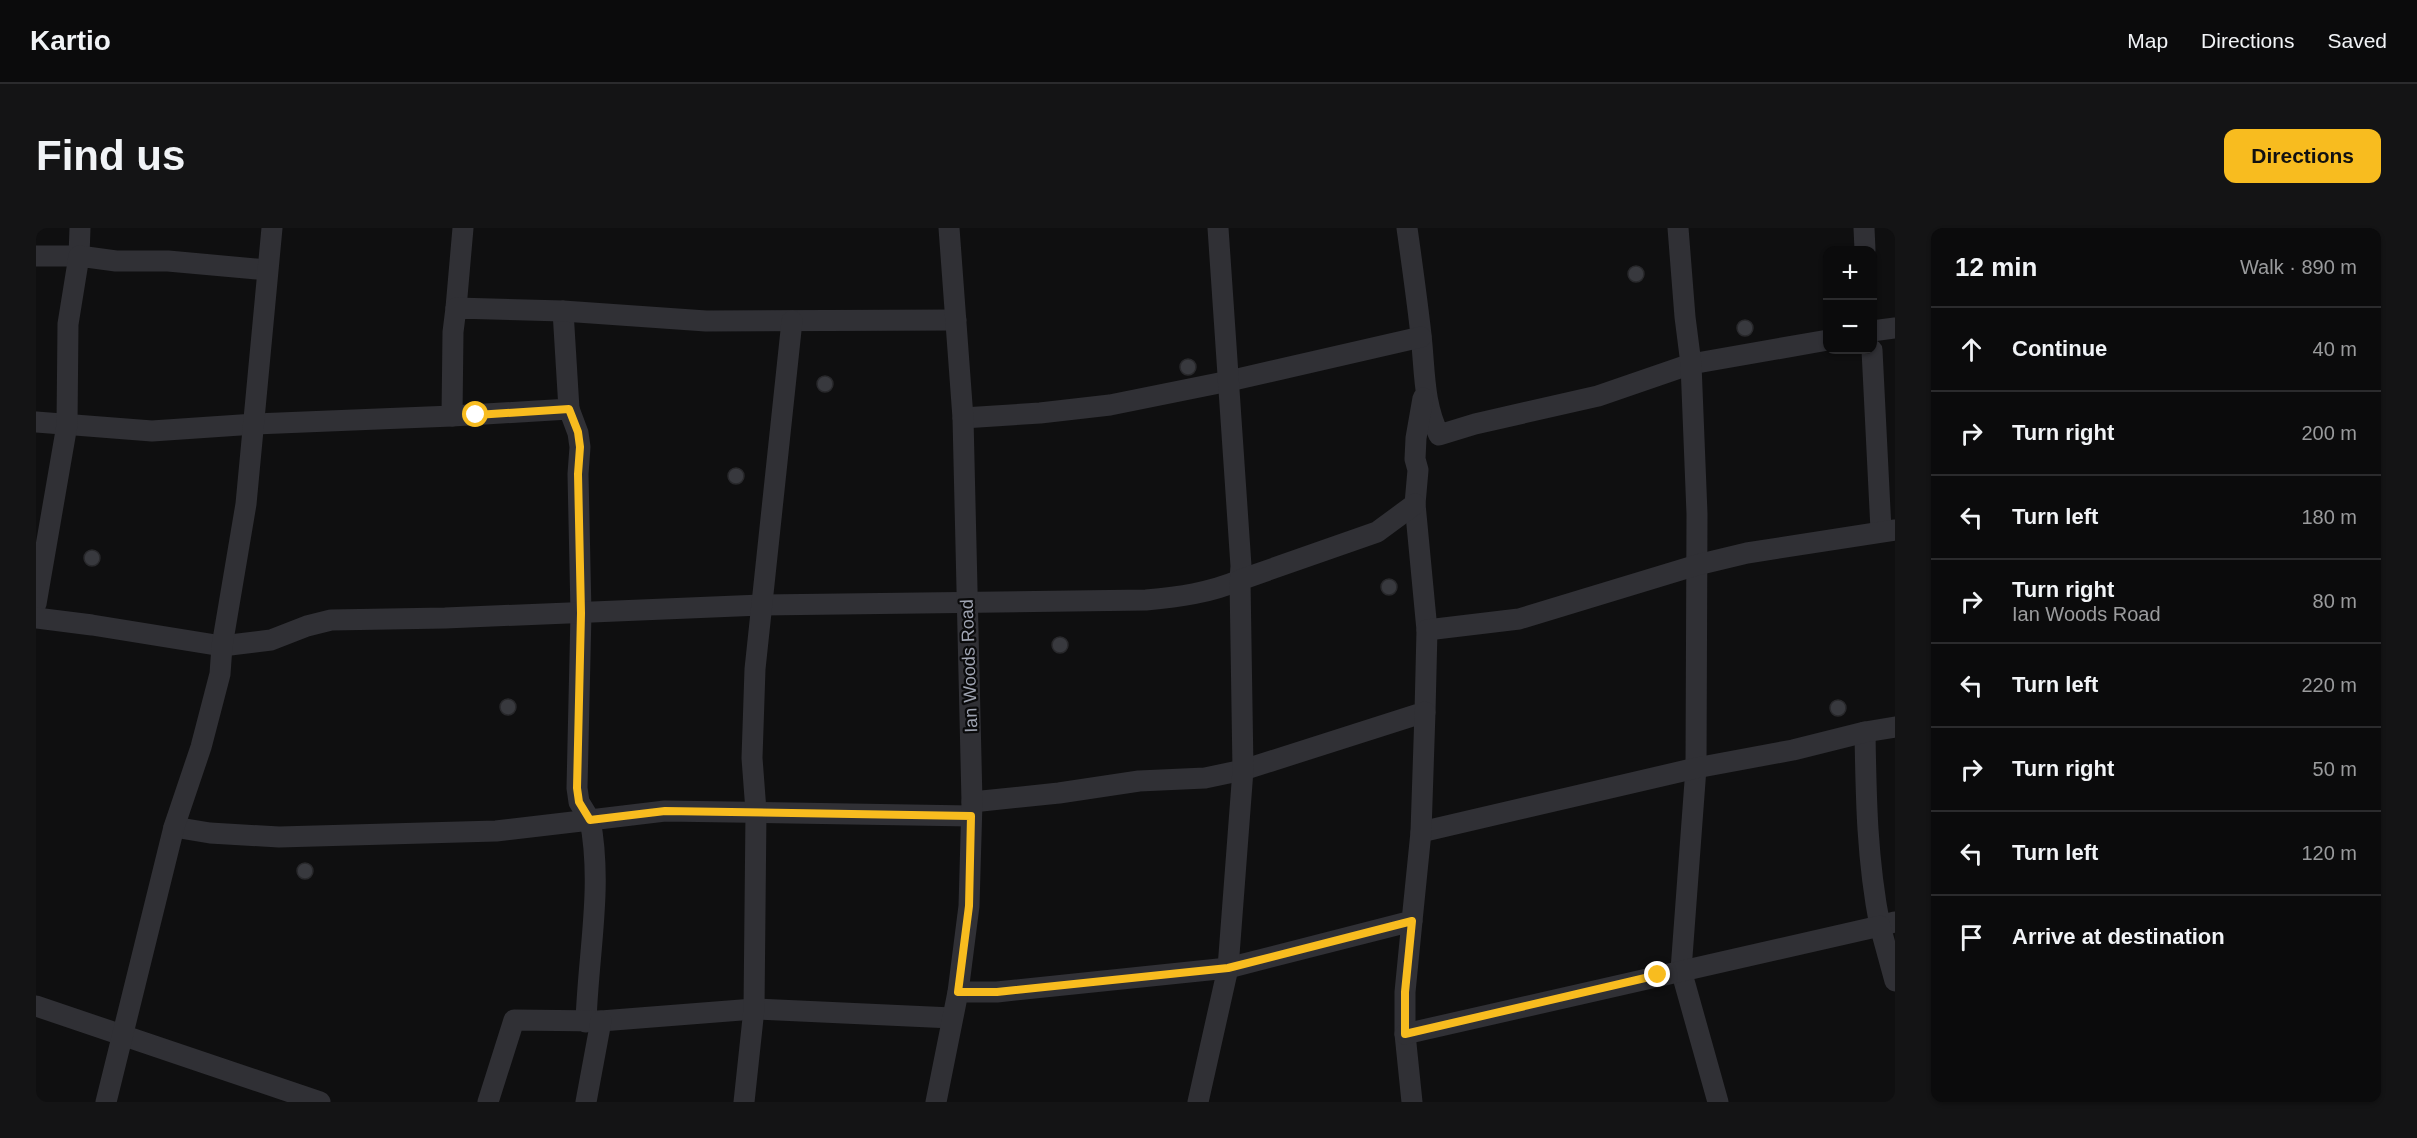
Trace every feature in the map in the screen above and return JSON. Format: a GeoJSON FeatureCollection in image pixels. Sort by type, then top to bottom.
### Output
{"type":"FeatureCollection","features":[{"type":"Feature","properties":{"kind":"street"},"geometry":{"type":"LineString","coordinates":[[36,604],[67,425],[68,324],[79,256],[80,228]]}},
{"type":"Feature","properties":{"kind":"street"},"geometry":{"type":"LineString","coordinates":[[106,1102],[174,827],[220,674],[222,646],[246,504],[272,228]]}},
{"type":"Feature","properties":{"kind":"street"},"geometry":{"type":"LineString","coordinates":[[452,416],[453,332],[463,228]]}},
{"type":"Feature","properties":{"kind":"street","name":"Ian Woods Road"},"geometry":{"type":"LineString","coordinates":[[936,1102],[958,992],[969,906],[972,809],[963,418],[949,228]]}},
{"type":"Feature","properties":{"kind":"street"},"geometry":{"type":"LineString","coordinates":[[1198,1102],[1228,968],[1243,770],[1241,566],[1218,228]]}},
{"type":"Feature","properties":{"kind":"street"},"geometry":{"type":"LineString","coordinates":[[1407,228],[1421,337],[1424,389],[1432,422],[1439,435]]}},
{"type":"Feature","properties":{"kind":"street"},"geometry":{"type":"LineString","coordinates":[[1678,228],[1691,364],[1697,565],[1696,768],[1681,970],[1718,1102]]}},
{"type":"Feature","properties":{"kind":"street"},"geometry":{"type":"LineString","coordinates":[[1864,228],[1865,246]]}},
{"type":"Feature","properties":{"kind":"street"},"geometry":{"type":"LineString","coordinates":[[36,256],[79,256],[116,261],[168,261],[267,270]]}},
{"type":"Feature","properties":{"kind":"street"},"geometry":{"type":"LineString","coordinates":[[456,308],[563,311],[706,321],[956,320]]}},
{"type":"Feature","properties":{"kind":"street"},"geometry":{"type":"LineString","coordinates":[[563,311],[569,409],[578,432],[580,447],[578,474],[581,613],[577,788],[579,802],[590,820],[593,838],[593,937],[587,988],[593,1021],[586,1102]]}},
{"type":"Feature","properties":{"kind":"street"},"geometry":{"type":"LineString","coordinates":[[744,1102],[754,1009],[756,811],[752,719],[761,605],[792,321]]}},
{"type":"Feature","properties":{"kind":"street"},"geometry":{"type":"LineString","coordinates":[[1877,331],[1895,328]]}},
{"type":"Feature","properties":{"kind":"street"},"geometry":{"type":"LineString","coordinates":[[963,418],[1040,413],[1110,405],[1229,381],[1421,337]]}},
{"type":"Feature","properties":{"kind":"street"},"geometry":{"type":"LineString","coordinates":[[1418,470],[1439,435],[1475,424],[1598,396],[1691,364],[1823,341]]}},
{"type":"Feature","properties":{"kind":"street"},"geometry":{"type":"LineString","coordinates":[[1427,630],[1540,615],[1585,598],[1697,565],[1784,545],[1888,530],[1872,354]]}},
{"type":"Feature","properties":{"kind":"street"},"geometry":{"type":"LineString","coordinates":[[1412,1102],[1405,1034],[1405,992],[1421,832],[1425,712],[1427,630],[1415,504],[1418,470],[1415,459],[1416,438],[1424,389]]}},
{"type":"Feature","properties":{"kind":"street"},"geometry":{"type":"LineString","coordinates":[[36,422],[152,431],[569,409]]}},
{"type":"Feature","properties":{"kind":"street"},"geometry":{"type":"LineString","coordinates":[[36,618],[222,646],[271,639],[307,626],[331,621],[761,605],[1146,600],[1191,595],[1377,532],[1415,504]]}},
{"type":"Feature","properties":{"kind":"street"},"geometry":{"type":"LineString","coordinates":[[174,827],[210,833],[290,837],[495,831],[665,811],[972,809],[1139,781],[1205,778],[1243,770],[1425,712]]}},
{"type":"Feature","properties":{"kind":"street"},"geometry":{"type":"LineString","coordinates":[[1421,832],[1696,768],[1793,750],[1895,727]]}},
{"type":"Feature","properties":{"kind":"street"},"geometry":{"type":"LineString","coordinates":[[1865,732],[1867,836],[1872,884],[1888,924],[1895,981]]}},
{"type":"Feature","properties":{"kind":"street"},"geometry":{"type":"LineString","coordinates":[[958,992],[997,992],[1228,968],[1412,921]]}},
{"type":"Feature","properties":{"kind":"street"},"geometry":{"type":"LineString","coordinates":[[1405,1034],[1888,924]]}},
{"type":"Feature","properties":{"kind":"street"},"geometry":{"type":"LineString","coordinates":[[36,1006],[123,1034],[309,1100]]}},
{"type":"Feature","properties":{"kind":"street"},"geometry":{"type":"LineString","coordinates":[[488,1102],[514,1020],[593,1021],[754,1009],[952,1018]]}},
{"type":"Feature","properties":{"kind":"building"},"geometry":{"type":"Polygon","coordinates":[[[1633,266],[1639,266],[1644,274],[1642,280],[1633,282],[1628,277],[1628,271],[1633,266]]]}},
{"type":"Feature","properties":{"kind":"building"},"geometry":{"type":"Polygon","coordinates":[[[1742,320],[1748,320],[1753,328],[1751,334],[1742,336],[1737,331],[1737,325],[1742,320]]]}},
{"type":"Feature","properties":{"kind":"building"},"geometry":{"type":"Polygon","coordinates":[[[1185,359],[1191,359],[1196,367],[1194,373],[1185,375],[1180,370],[1180,364],[1185,359]]]}},
{"type":"Feature","properties":{"kind":"building"},"geometry":{"type":"Polygon","coordinates":[[[822,376],[828,376],[833,384],[831,390],[822,392],[817,387],[817,381],[822,376]]]}},
{"type":"Feature","properties":{"kind":"building"},"geometry":{"type":"Polygon","coordinates":[[[733,468],[739,468],[744,476],[742,482],[733,484],[728,479],[728,473],[733,468]]]}},
{"type":"Feature","properties":{"kind":"building"},"geometry":{"type":"Polygon","coordinates":[[[89,550],[95,550],[100,558],[98,564],[89,566],[84,561],[84,555],[89,550]]]}},
{"type":"Feature","properties":{"kind":"building"},"geometry":{"type":"Polygon","coordinates":[[[1386,579],[1392,579],[1397,587],[1395,593],[1386,595],[1381,590],[1381,584],[1386,579]]]}},
{"type":"Feature","properties":{"kind":"building"},"geometry":{"type":"Polygon","coordinates":[[[1057,637],[1063,637],[1068,645],[1066,651],[1057,653],[1052,648],[1052,642],[1057,637]]]}},
{"type":"Feature","properties":{"kind":"building"},"geometry":{"type":"Polygon","coordinates":[[[505,699],[511,699],[516,707],[514,713],[505,715],[500,710],[500,704],[505,699]]]}},
{"type":"Feature","properties":{"kind":"building"},"geometry":{"type":"Polygon","coordinates":[[[1835,700],[1841,700],[1846,708],[1844,714],[1835,716],[1830,711],[1830,705],[1835,700]]]}},
{"type":"Feature","properties":{"kind":"building"},"geometry":{"type":"Polygon","coordinates":[[[302,863],[308,863],[313,871],[311,877],[302,879],[297,874],[297,868],[302,863]]]}},
{"type":"Feature","properties":{"kind":"route"},"geometry":{"type":"LineString","coordinates":[[476,415],[569,409],[580,439],[578,474],[581,613],[577,788],[579,802],[590,820],[665,811],[971,816],[969,906],[958,992],[997,992],[1228,968],[1412,921],[1405,992],[1405,1034],[1658,975]]}}]}
